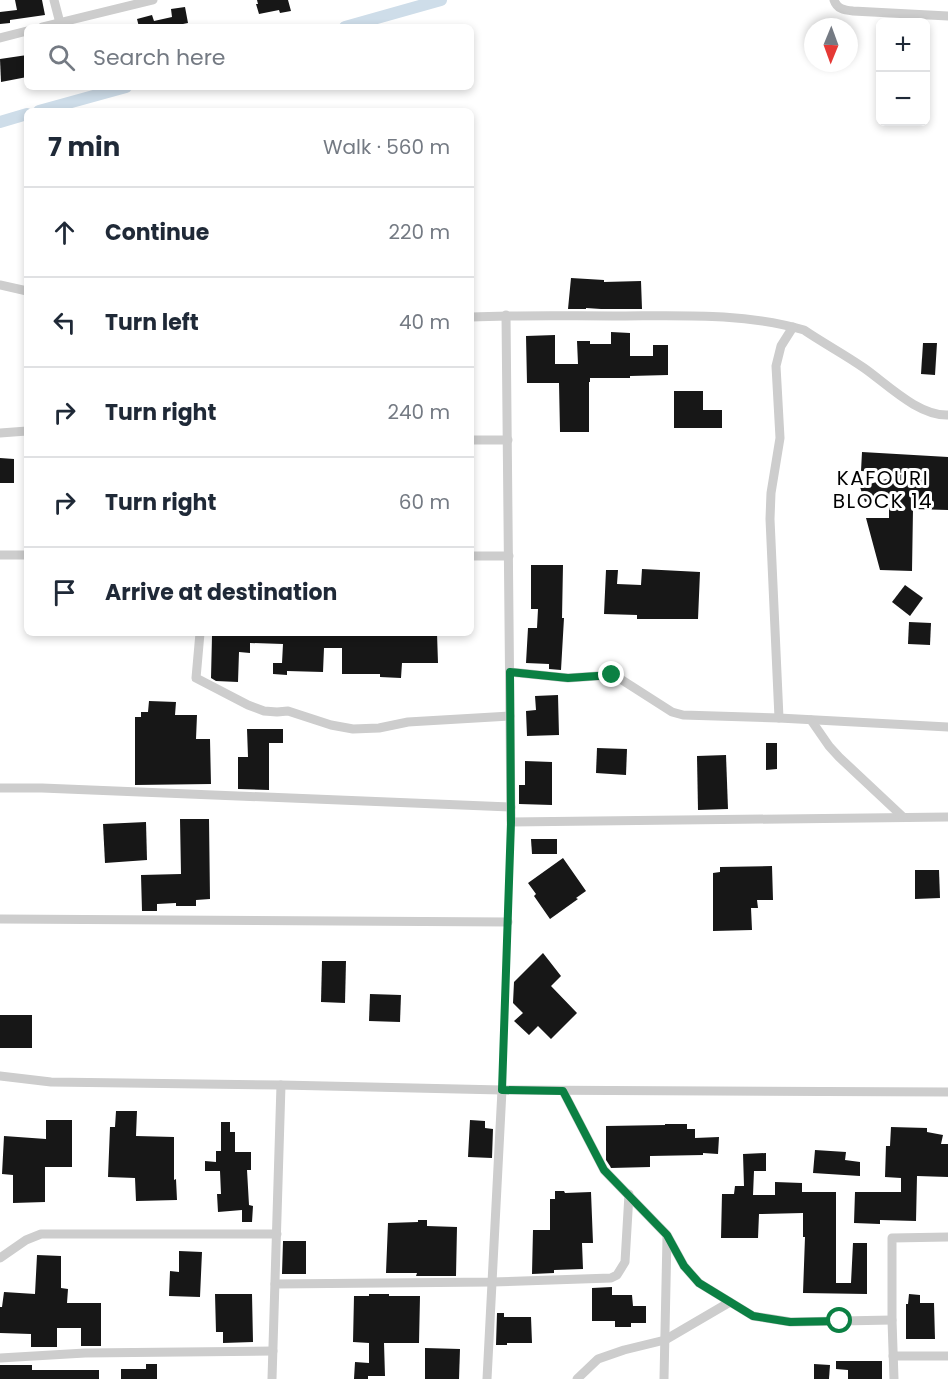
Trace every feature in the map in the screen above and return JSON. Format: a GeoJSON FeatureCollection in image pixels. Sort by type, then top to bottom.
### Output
{"type":"FeatureCollection","features":[{"type":"Feature","properties":{"kind":"street"},"geometry":{"type":"LineString","coordinates":[[54,0],[60,23]]}},
{"type":"Feature","properties":{"kind":"street"},"geometry":{"type":"LineString","coordinates":[[56,24],[153,0]]}},
{"type":"Feature","properties":{"kind":"street"},"geometry":{"type":"LineString","coordinates":[[834,0],[836,5],[843,10],[948,16]]}},
{"type":"Feature","properties":{"kind":"street"},"geometry":{"type":"LineString","coordinates":[[0,38],[24,32]]}},
{"type":"Feature","properties":{"kind":"street"},"geometry":{"type":"LineString","coordinates":[[0,285],[24,290]]}},
{"type":"Feature","properties":{"kind":"street"},"geometry":{"type":"LineString","coordinates":[[506,315],[511,822],[948,817]]}},
{"type":"Feature","properties":{"kind":"street"},"geometry":{"type":"LineString","coordinates":[[474,317],[506,315],[728,317],[793,327],[804,330],[863,367],[915,405],[932,414],[948,415]]}},
{"type":"Feature","properties":{"kind":"street"},"geometry":{"type":"LineString","coordinates":[[779,718],[770,519],[771,493],[780,438],[776,366],[781,346],[793,327]]}},
{"type":"Feature","properties":{"kind":"street"},"geometry":{"type":"LineString","coordinates":[[0,433],[24,432]]}},
{"type":"Feature","properties":{"kind":"street"},"geometry":{"type":"LineString","coordinates":[[474,440],[508,440]]}},
{"type":"Feature","properties":{"kind":"street"},"geometry":{"type":"LineString","coordinates":[[0,555],[24,555]]}},
{"type":"Feature","properties":{"kind":"street"},"geometry":{"type":"LineString","coordinates":[[474,556],[509,556]]}},
{"type":"Feature","properties":{"kind":"street"},"geometry":{"type":"LineString","coordinates":[[200,636],[196,678],[264,711],[288,711],[353,729],[379,728],[408,722],[510,716]]}},
{"type":"Feature","properties":{"kind":"street"},"geometry":{"type":"LineString","coordinates":[[510,672],[568,678],[612,675],[672,712],[683,715],[948,727]]}},
{"type":"Feature","properties":{"kind":"street"},"geometry":{"type":"LineString","coordinates":[[811,720],[839,757],[903,817]]}},
{"type":"Feature","properties":{"kind":"street"},"geometry":{"type":"LineString","coordinates":[[0,788],[511,807]]}},
{"type":"Feature","properties":{"kind":"street"},"geometry":{"type":"LineString","coordinates":[[0,919],[508,922]]}},
{"type":"Feature","properties":{"kind":"street"},"geometry":{"type":"LineString","coordinates":[[0,1076],[51,1082],[502,1090],[948,1092]]}},
{"type":"Feature","properties":{"kind":"street"},"geometry":{"type":"LineString","coordinates":[[272,1379],[281,1085]]}},
{"type":"Feature","properties":{"kind":"street"},"geometry":{"type":"LineString","coordinates":[[488,1379],[502,1090]]}},
{"type":"Feature","properties":{"kind":"street"},"geometry":{"type":"LineString","coordinates":[[563,1091],[604,1170],[667,1235],[684,1266],[699,1283],[753,1316],[790,1322],[892,1320]]}},
{"type":"Feature","properties":{"kind":"street"},"geometry":{"type":"LineString","coordinates":[[275,1284],[492,1282],[611,1278],[617,1275],[625,1262],[628,1194]]}},
{"type":"Feature","properties":{"kind":"street"},"geometry":{"type":"LineString","coordinates":[[0,1258],[26,1240],[41,1234],[277,1233]]}},
{"type":"Feature","properties":{"kind":"street"},"geometry":{"type":"LineString","coordinates":[[664,1379],[667,1235]]}},
{"type":"Feature","properties":{"kind":"street"},"geometry":{"type":"LineString","coordinates":[[894,1379],[892,1238],[948,1237]]}},
{"type":"Feature","properties":{"kind":"street"},"geometry":{"type":"LineString","coordinates":[[577,1379],[598,1359],[665,1340],[730,1302]]}},
{"type":"Feature","properties":{"kind":"street"},"geometry":{"type":"LineString","coordinates":[[0,1358],[85,1353],[273,1351]]}},
{"type":"Feature","properties":{"kind":"street"},"geometry":{"type":"LineString","coordinates":[[893,1356],[948,1356]]}},
{"type":"Feature","properties":{"kind":"path"},"geometry":{"type":"LineString","coordinates":[[502,1090],[511,822]]}},
{"type":"Feature","properties":{"kind":"building"},"geometry":{"type":"Polygon","coordinates":[[[15,0],[42,0],[45,15],[10,20],[10,23],[0,24],[0,12],[17,10],[15,0]]]}},
{"type":"Feature","properties":{"kind":"building"},"geometry":{"type":"Polygon","coordinates":[[[257,0],[288,0],[291,11],[280,13],[279,10],[259,14],[257,0]]]}},
{"type":"Feature","properties":{"kind":"building"},"geometry":{"type":"Polygon","coordinates":[[[185,7],[188,23],[138,24],[137,19],[152,15],[154,21],[172,17],[171,9],[185,7]]]}},
{"type":"Feature","properties":{"kind":"building"},"geometry":{"type":"Polygon","coordinates":[[[24,55],[24,78],[1,82],[0,59],[24,55]]]}},
{"type":"Feature","properties":{"kind":"building"},"geometry":{"type":"Polygon","coordinates":[[[571,278],[604,280],[604,282],[641,281],[642,309],[568,309],[571,278]]]}},
{"type":"Feature","properties":{"kind":"building"},"geometry":{"type":"Polygon","coordinates":[[[611,332],[630,333],[630,356],[653,356],[653,345],[668,345],[668,375],[590,378],[589,432],[560,432],[559,383],[527,383],[526,336],[555,335],[555,364],[578,364],[577,341],[590,341],[590,344],[611,344],[611,332]]]}},
{"type":"Feature","properties":{"kind":"building"},"geometry":{"type":"Polygon","coordinates":[[[923,343],[937,343],[935,375],[921,374],[923,343]]]}},
{"type":"Feature","properties":{"kind":"building"},"geometry":{"type":"Polygon","coordinates":[[[674,391],[703,391],[703,410],[722,410],[722,428],[674,428],[674,391]]]}},
{"type":"Feature","properties":{"kind":"building"},"geometry":{"type":"Polygon","coordinates":[[[862,452],[948,457],[948,510],[913,509],[912,571],[880,570],[866,518],[889,518],[889,494],[865,502],[860,487],[906,473],[861,471],[862,452]]]}},
{"type":"Feature","properties":{"kind":"building"},"geometry":{"type":"Polygon","coordinates":[[[0,458],[14,459],[14,483],[0,483],[0,458]]]}},
{"type":"Feature","properties":{"kind":"building"},"geometry":{"type":"Polygon","coordinates":[[[531,565],[563,565],[562,618],[564,618],[561,670],[549,669],[549,664],[526,663],[528,628],[537,628],[538,609],[531,609],[531,565]]]}},
{"type":"Feature","properties":{"kind":"building"},"geometry":{"type":"Polygon","coordinates":[[[642,569],[700,572],[698,619],[637,619],[637,615],[604,614],[606,570],[618,570],[617,584],[641,585],[642,569]]]}},
{"type":"Feature","properties":{"kind":"building"},"geometry":{"type":"Polygon","coordinates":[[[905,585],[923,598],[910,616],[892,602],[905,585]]]}},
{"type":"Feature","properties":{"kind":"building"},"geometry":{"type":"Polygon","coordinates":[[[909,622],[931,623],[930,645],[908,644],[909,622]]]}},
{"type":"Feature","properties":{"kind":"building"},"geometry":{"type":"Polygon","coordinates":[[[212,636],[437,636],[438,663],[402,663],[401,678],[380,677],[380,674],[342,674],[342,648],[324,648],[323,672],[287,671],[287,675],[273,674],[273,663],[282,663],[283,644],[250,643],[250,653],[239,652],[238,682],[216,681],[211,678],[212,636]]]}},
{"type":"Feature","properties":{"kind":"building"},"geometry":{"type":"Polygon","coordinates":[[[558,695],[559,735],[527,736],[526,711],[536,710],[535,696],[558,695]]]}},
{"type":"Feature","properties":{"kind":"building"},"geometry":{"type":"Polygon","coordinates":[[[149,701],[176,702],[175,715],[197,715],[196,739],[210,739],[211,784],[135,785],[135,717],[141,717],[141,712],[148,712],[149,701]]]}},
{"type":"Feature","properties":{"kind":"building"},"geometry":{"type":"Polygon","coordinates":[[[247,729],[283,729],[283,743],[269,743],[269,790],[238,789],[238,757],[248,757],[247,729]]]}},
{"type":"Feature","properties":{"kind":"building"},"geometry":{"type":"Polygon","coordinates":[[[766,743],[777,743],[777,769],[766,770],[766,743]]]}},
{"type":"Feature","properties":{"kind":"building"},"geometry":{"type":"Polygon","coordinates":[[[597,748],[627,749],[626,775],[596,773],[597,748]]]}},
{"type":"Feature","properties":{"kind":"building"},"geometry":{"type":"Polygon","coordinates":[[[726,755],[728,809],[698,810],[697,756],[726,755]]]}},
{"type":"Feature","properties":{"kind":"building"},"geometry":{"type":"Polygon","coordinates":[[[525,761],[552,762],[552,805],[519,804],[519,785],[525,785],[525,761]]]}},
{"type":"Feature","properties":{"kind":"building"},"geometry":{"type":"Polygon","coordinates":[[[180,819],[209,819],[210,899],[196,900],[196,906],[176,906],[176,903],[157,904],[157,911],[142,911],[141,875],[181,874],[180,819]]]}},
{"type":"Feature","properties":{"kind":"building"},"geometry":{"type":"Polygon","coordinates":[[[146,822],[147,860],[105,863],[103,824],[146,822]]]}},
{"type":"Feature","properties":{"kind":"building"},"geometry":{"type":"Polygon","coordinates":[[[531,839],[557,839],[557,854],[532,854],[531,839]]]}},
{"type":"Feature","properties":{"kind":"building"},"geometry":{"type":"Polygon","coordinates":[[[563,858],[586,891],[550,919],[528,883],[563,858]]]}},
{"type":"Feature","properties":{"kind":"building"},"geometry":{"type":"Polygon","coordinates":[[[772,866],[773,900],[757,900],[758,908],[751,908],[752,930],[713,931],[713,873],[720,872],[720,867],[772,866]]]}},
{"type":"Feature","properties":{"kind":"building"},"geometry":{"type":"Polygon","coordinates":[[[915,870],[939,870],[940,898],[915,899],[915,870]]]}},
{"type":"Feature","properties":{"kind":"building"},"geometry":{"type":"Polygon","coordinates":[[[543,953],[561,976],[551,986],[577,1013],[551,1039],[538,1026],[529,1035],[514,1021],[523,1013],[513,1003],[514,982],[543,953]]]}},
{"type":"Feature","properties":{"kind":"building"},"geometry":{"type":"Polygon","coordinates":[[[322,961],[346,961],[345,1003],[321,1002],[322,961]]]}},
{"type":"Feature","properties":{"kind":"building"},"geometry":{"type":"Polygon","coordinates":[[[370,994],[401,995],[400,1022],[369,1021],[370,994]]]}},
{"type":"Feature","properties":{"kind":"building"},"geometry":{"type":"Polygon","coordinates":[[[0,1015],[32,1015],[32,1048],[0,1048],[0,1015]]]}},
{"type":"Feature","properties":{"kind":"building"},"geometry":{"type":"Polygon","coordinates":[[[116,1111],[137,1111],[136,1136],[174,1137],[174,1180],[176,1179],[177,1200],[136,1201],[135,1178],[108,1177],[110,1127],[115,1127],[116,1111]]]}},
{"type":"Feature","properties":{"kind":"building"},"geometry":{"type":"Polygon","coordinates":[[[46,1120],[72,1120],[72,1167],[45,1167],[45,1202],[13,1203],[13,1175],[2,1174],[4,1136],[46,1139],[46,1120]]]}},
{"type":"Feature","properties":{"kind":"building"},"geometry":{"type":"Polygon","coordinates":[[[470,1120],[485,1121],[485,1128],[493,1129],[492,1158],[468,1157],[470,1120]]]}},
{"type":"Feature","properties":{"kind":"building"},"geometry":{"type":"Polygon","coordinates":[[[221,1122],[230,1122],[230,1132],[235,1132],[235,1152],[251,1152],[251,1170],[247,1170],[249,1205],[253,1206],[252,1222],[242,1222],[242,1210],[218,1212],[217,1194],[221,1194],[220,1171],[205,1171],[205,1161],[216,1162],[216,1151],[221,1151],[221,1122]]]}},
{"type":"Feature","properties":{"kind":"building"},"geometry":{"type":"Polygon","coordinates":[[[687,1124],[687,1129],[695,1129],[695,1138],[719,1137],[718,1154],[650,1156],[650,1167],[611,1168],[606,1160],[606,1126],[687,1124]]]}},
{"type":"Feature","properties":{"kind":"building"},"geometry":{"type":"Polygon","coordinates":[[[891,1127],[927,1128],[927,1132],[943,1135],[941,1144],[948,1144],[948,1177],[917,1176],[916,1221],[880,1220],[880,1224],[854,1223],[855,1192],[901,1192],[901,1178],[885,1177],[886,1146],[890,1146],[891,1127]]]}},
{"type":"Feature","properties":{"kind":"building"},"geometry":{"type":"Polygon","coordinates":[[[815,1150],[846,1152],[845,1160],[860,1162],[860,1176],[813,1173],[815,1150]]]}},
{"type":"Feature","properties":{"kind":"building"},"geometry":{"type":"Polygon","coordinates":[[[766,1153],[766,1171],[754,1171],[753,1195],[775,1195],[775,1182],[802,1183],[802,1192],[836,1192],[836,1283],[851,1283],[853,1243],[867,1243],[867,1294],[803,1293],[805,1237],[803,1237],[803,1213],[759,1214],[758,1238],[721,1238],[722,1194],[734,1194],[735,1186],[744,1186],[743,1154],[766,1153]]]}},
{"type":"Feature","properties":{"kind":"building"},"geometry":{"type":"Polygon","coordinates":[[[555,1191],[591,1192],[593,1243],[582,1243],[583,1269],[554,1270],[554,1273],[532,1274],[533,1230],[550,1230],[550,1199],[555,1199],[555,1191]]]}},
{"type":"Feature","properties":{"kind":"building"},"geometry":{"type":"Polygon","coordinates":[[[418,1220],[427,1220],[427,1226],[457,1227],[456,1276],[386,1273],[388,1223],[418,1222],[418,1220]]]}},
{"type":"Feature","properties":{"kind":"building"},"geometry":{"type":"Polygon","coordinates":[[[283,1241],[306,1241],[306,1274],[282,1274],[283,1241]]]}},
{"type":"Feature","properties":{"kind":"building"},"geometry":{"type":"Polygon","coordinates":[[[179,1251],[202,1252],[200,1297],[169,1296],[170,1271],[179,1272],[179,1251]]]}},
{"type":"Feature","properties":{"kind":"building"},"geometry":{"type":"Polygon","coordinates":[[[37,1255],[61,1256],[61,1288],[68,1289],[67,1303],[101,1303],[101,1346],[81,1346],[81,1328],[57,1328],[57,1347],[31,1347],[31,1334],[0,1333],[0,1307],[2,1307],[4,1292],[35,1294],[37,1255]]]}},
{"type":"Feature","properties":{"kind":"building"},"geometry":{"type":"Polygon","coordinates":[[[612,1287],[612,1295],[632,1295],[633,1306],[646,1306],[646,1323],[631,1323],[631,1327],[615,1327],[615,1321],[592,1321],[592,1288],[612,1287]]]}},
{"type":"Feature","properties":{"kind":"building"},"geometry":{"type":"Polygon","coordinates":[[[215,1294],[252,1294],[253,1342],[223,1343],[223,1332],[216,1332],[215,1294]]]}},
{"type":"Feature","properties":{"kind":"building"},"geometry":{"type":"Polygon","coordinates":[[[369,1294],[420,1296],[419,1343],[384,1343],[385,1376],[354,1379],[355,1362],[369,1363],[369,1343],[353,1342],[354,1296],[369,1296],[369,1294]]]}},
{"type":"Feature","properties":{"kind":"building"},"geometry":{"type":"Polygon","coordinates":[[[909,1294],[920,1295],[920,1303],[934,1303],[935,1339],[906,1339],[906,1304],[908,1304],[909,1294]]]}},
{"type":"Feature","properties":{"kind":"building"},"geometry":{"type":"Polygon","coordinates":[[[497,1313],[504,1313],[504,1317],[531,1317],[532,1343],[496,1345],[497,1313]]]}},
{"type":"Feature","properties":{"kind":"building"},"geometry":{"type":"Polygon","coordinates":[[[425,1348],[460,1349],[459,1379],[425,1379],[425,1348]]]}},
{"type":"Feature","properties":{"kind":"building"},"geometry":{"type":"Polygon","coordinates":[[[836,1361],[882,1361],[882,1379],[848,1379],[848,1370],[836,1369],[836,1361]]]}},
{"type":"Feature","properties":{"kind":"building"},"geometry":{"type":"Polygon","coordinates":[[[146,1364],[157,1364],[157,1379],[121,1379],[121,1369],[146,1369],[146,1364]]]}},
{"type":"Feature","properties":{"kind":"building"},"geometry":{"type":"Polygon","coordinates":[[[814,1364],[830,1365],[829,1379],[814,1379],[814,1364]]]}},
{"type":"Feature","properties":{"kind":"building"},"geometry":{"type":"Polygon","coordinates":[[[0,1365],[32,1365],[32,1370],[99,1370],[99,1379],[0,1379],[0,1365]]]}},
{"type":"Feature","properties":{"kind":"waterway"},"geometry":{"type":"LineString","coordinates":[[356,24],[441,0]]}},
{"type":"Feature","properties":{"kind":"waterway"},"geometry":{"type":"LineString","coordinates":[[50,108],[115,90]]}},
{"type":"Feature","properties":{"kind":"waterway"},"geometry":{"type":"LineString","coordinates":[[0,122],[24,115]]}},
{"type":"Feature","properties":{"kind":"district","name":"KAFOURI BLOCK 14"},"geometry":{"type":"Point","coordinates":[883,490]}},
{"type":"Feature","properties":{"kind":"route"},"geometry":{"type":"LineString","coordinates":[[612,675],[568,678],[510,672],[511,822],[502,1090],[563,1091],[604,1170],[667,1235],[684,1266],[699,1283],[753,1316],[790,1322],[840,1321]]}}]}
